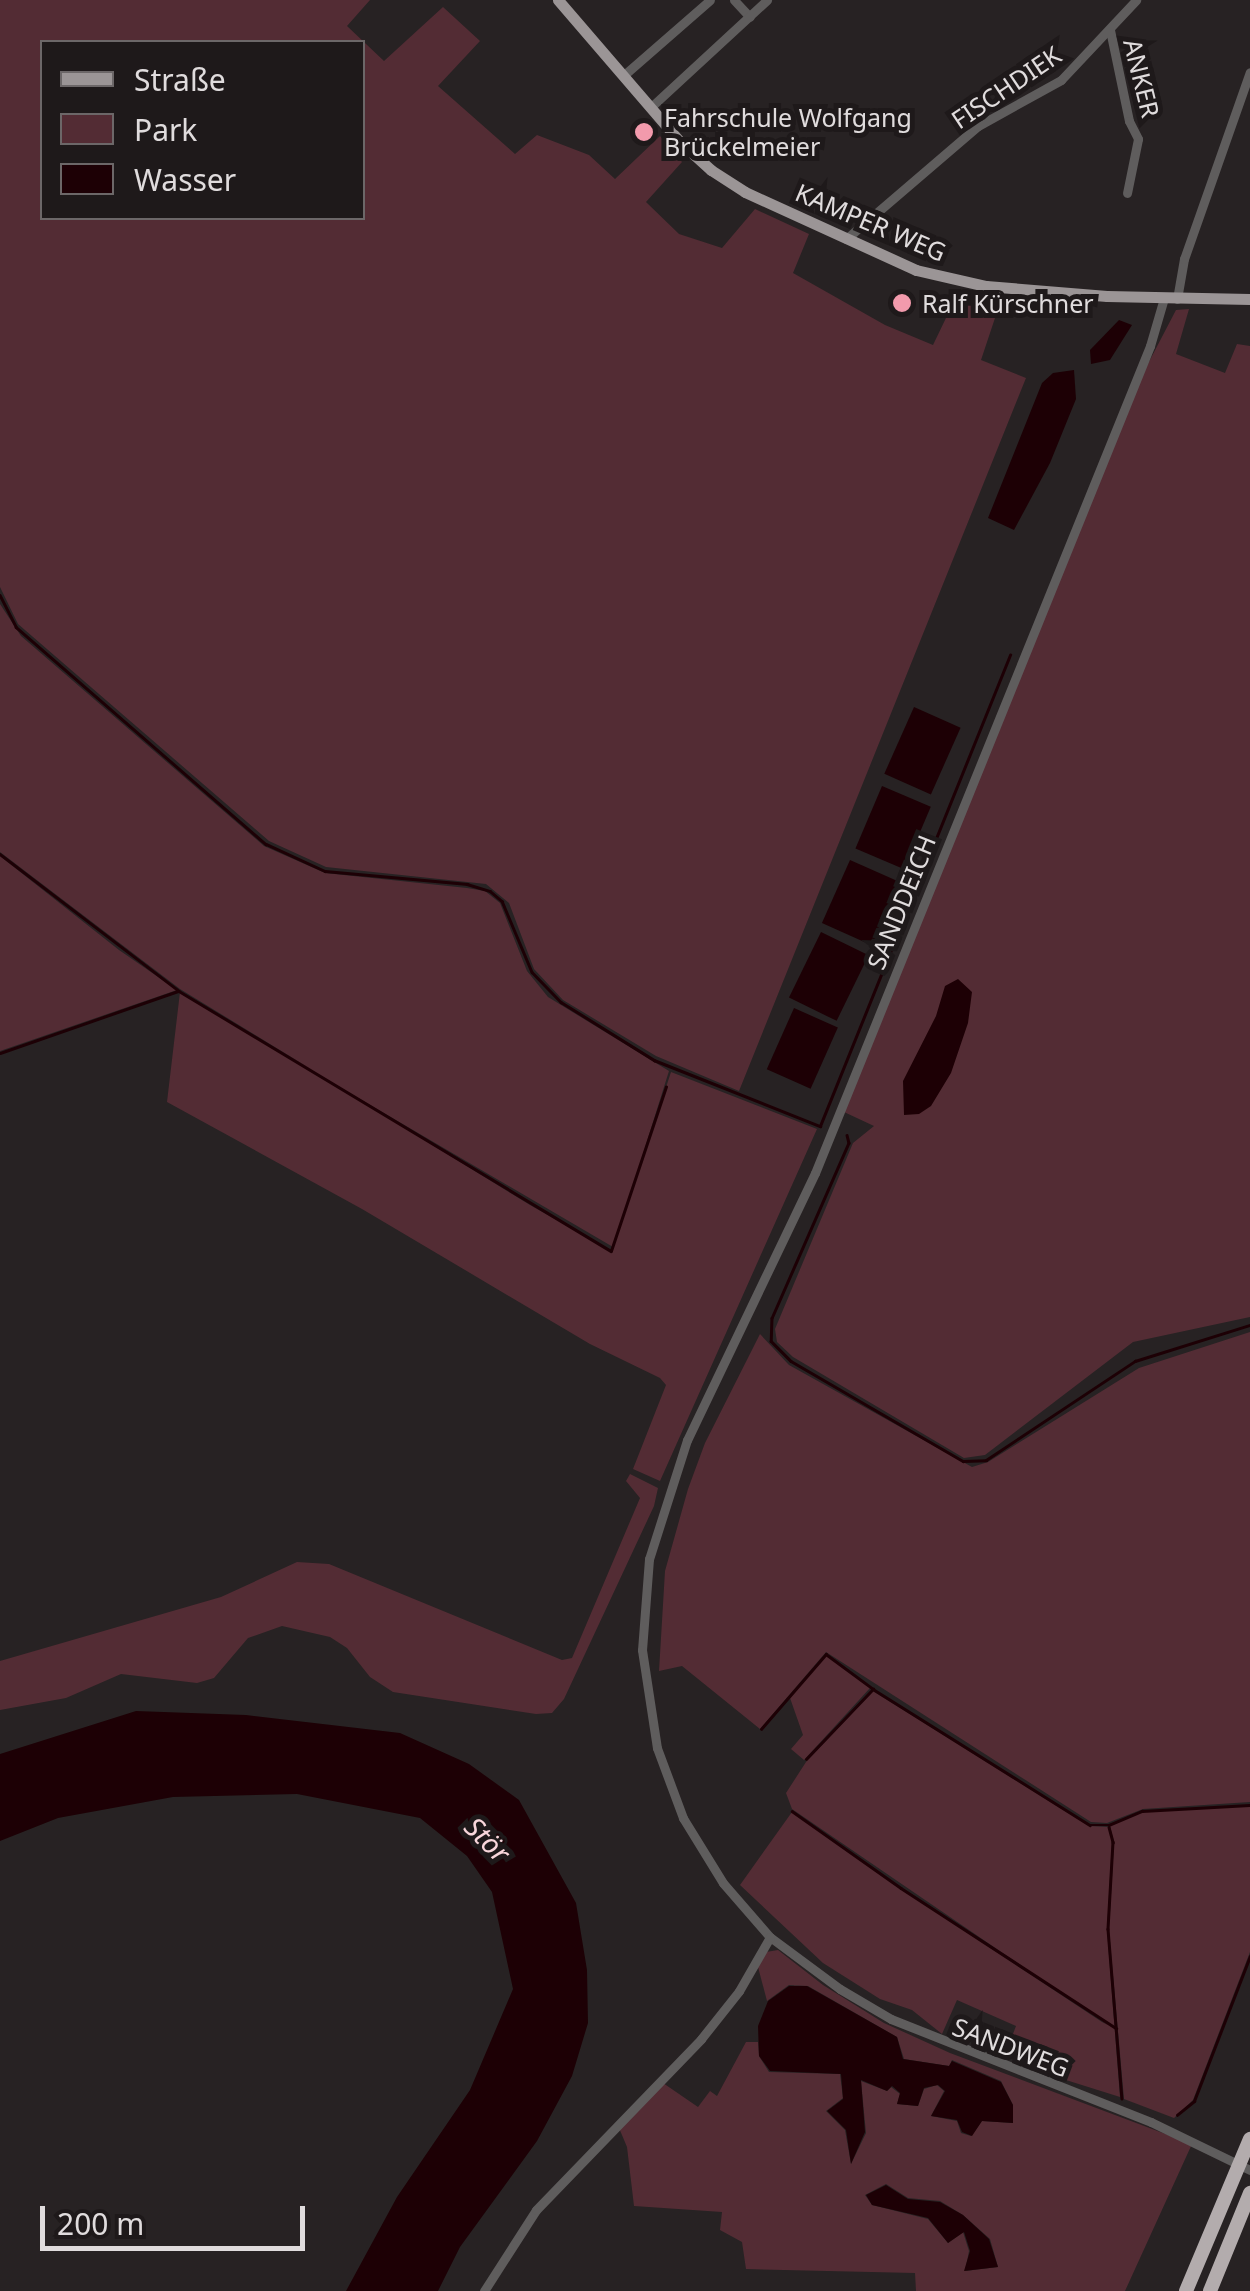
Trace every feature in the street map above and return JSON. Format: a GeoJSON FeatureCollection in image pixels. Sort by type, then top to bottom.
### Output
{"type":"FeatureCollection","features":[{"type":"Feature","properties":{"kind":"highway"},"geometry":{"type":"LineString","coordinates":[[1186,2291],[1250,2139]]}},
{"type":"Feature","properties":{"kind":"highway"},"geometry":{"type":"LineString","coordinates":[[1210,2291],[1250,2193]]}},
{"type":"Feature","properties":{"kind":"main road","name":"KAMPER WEG"},"geometry":{"type":"LineString","coordinates":[[558,0],[693,154],[724,179],[926,274],[955,282],[1171,299],[1250,299]]}},
{"type":"Feature","properties":{"kind":"street"},"geometry":{"type":"LineString","coordinates":[[624,75],[710,0]]}},
{"type":"Feature","properties":{"kind":"street"},"geometry":{"type":"LineString","coordinates":[[734,0],[750,17]]}},
{"type":"Feature","properties":{"kind":"street"},"geometry":{"type":"LineString","coordinates":[[651,107],[767,0]]}},
{"type":"Feature","properties":{"kind":"street","name":"FISCHDIEK"},"geometry":{"type":"LineString","coordinates":[[846,239],[978,126],[1061,80],[1136,0]]}},
{"type":"Feature","properties":{"kind":"street","name":"ANKER"},"geometry":{"type":"LineString","coordinates":[[1110,30],[1129,121],[1138,139],[1126,193]]}},
{"type":"Feature","properties":{"kind":"street","name":"SANDDEICH"},"geometry":{"type":"LineString","coordinates":[[660,1515],[687,1440],[816,1173],[1171,299],[1250,72]]}},
{"type":"Feature","properties":{"kind":"street","name":"SANDWEG"},"geometry":{"type":"LineString","coordinates":[[660,1515],[649,1559],[643,1617],[644,1677],[657,1748],[676,1803],[702,1853],[770,1936],[840,1990],[891,2019],[1151,2122],[1250,2170]]}},
{"type":"Feature","properties":{"kind":"street"},"geometry":{"type":"LineString","coordinates":[[484,2291],[536,2210],[701,2039],[739,1990],[770,1936]]}},
{"type":"Feature","properties":{"kind":"green space"},"geometry":{"type":"Polygon","coordinates":[[[0,0],[370,0],[347,26],[362,40],[40,40],[40,220],[365,220],[365,43],[384,61],[443,7],[480,41],[438,86],[515,154],[537,135],[589,155],[615,179],[660,136],[682,162],[646,202],[679,234],[722,248],[755,209],[809,234],[793,273],[885,325],[933,345],[958,293],[1002,297],[981,360],[1026,378],[739,1091],[656,1056],[563,1000],[534,969],[509,903],[486,884],[326,867],[269,841],[18,624],[0,587],[0,0]]]}},
{"type":"Feature","properties":{"kind":"green space"},"geometry":{"type":"Polygon","coordinates":[[[1189,309],[1176,354],[1225,373],[1237,344],[1250,346],[1250,1317],[1133,1342],[985,1455],[964,1458],[793,1357],[777,1342],[775,1329],[853,1143],[874,1126],[844,1112],[1140,379],[1176,310],[1189,309]]]}},
{"type":"Feature","properties":{"kind":"green space"},"geometry":{"type":"Polygon","coordinates":[[[0,604],[21,636],[264,846],[325,873],[485,891],[500,903],[527,971],[548,997],[669,1071],[622,1221],[671,1072],[817,1129],[660,1481],[633,1469],[666,1385],[660,1378],[590,1344],[362,1209],[167,1102],[180,992],[314,1071],[180,989],[0,852],[0,604]],[[324,1078],[530,1205],[612,1251],[613,1247],[324,1078]]]}},
{"type":"Feature","properties":{"kind":"green space"},"geometry":{"type":"Polygon","coordinates":[[[0,856],[119,950],[177,990],[0,1051],[0,856]]]}},
{"type":"Feature","properties":{"kind":"green space"},"geometry":{"type":"Polygon","coordinates":[[[1250,1332],[1250,1802],[1143,1809],[1107,1823],[1091,1822],[826,1652],[760,1729],[682,1666],[659,1671],[665,1571],[688,1489],[705,1443],[760,1334],[789,1365],[972,1467],[988,1462],[1139,1368],[1250,1332]]]}},
{"type":"Feature","properties":{"kind":"green space"},"geometry":{"type":"Polygon","coordinates":[[[630,1474],[658,1488],[654,1506],[564,1699],[552,1713],[536,1714],[393,1692],[370,1677],[347,1648],[330,1637],[282,1626],[248,1638],[214,1678],[197,1683],[121,1674],[66,1698],[0,1710],[0,1661],[221,1597],[297,1562],[329,1564],[562,1660],[572,1658],[640,1498],[626,1481],[630,1474]]]}},
{"type":"Feature","properties":{"kind":"green space"},"geometry":{"type":"Polygon","coordinates":[[[826,1655],[870,1688],[804,1760],[791,1749],[803,1735],[790,1698],[826,1655]]]}},
{"type":"Feature","properties":{"kind":"green space"},"geometry":{"type":"Polygon","coordinates":[[[873,1691],[1089,1826],[1108,1827],[1112,1841],[1107,1930],[1120,2097],[1050,2075],[1057,2057],[1011,2039],[1016,2026],[957,2000],[942,2034],[912,2010],[880,1999],[823,1963],[740,1885],[792,1812],[1108,2025],[792,1809],[786,1793],[806,1762],[873,1691]]]}},
{"type":"Feature","properties":{"kind":"green space"},"geometry":{"type":"Polygon","coordinates":[[[1250,1806],[1250,1952],[1193,2100],[1174,2118],[1124,2099],[1109,1930],[1114,1842],[1110,1826],[1142,1812],[1250,1806]]]}},
{"type":"Feature","properties":{"kind":"green space"},"geometry":{"type":"Polygon","coordinates":[[[778,1950],[823,1985],[884,2023],[950,2053],[1192,2144],[1125,2291],[916,2291],[915,2273],[746,2269],[742,2242],[720,2230],[722,2212],[634,2206],[627,2147],[619,2128],[663,2083],[698,2107],[710,2091],[717,2096],[746,2042],[758,2042],[759,2056],[769,2072],[840,2074],[843,2098],[826,2111],[845,2130],[851,2164],[866,2133],[861,2081],[887,2091],[891,2087],[900,2094],[897,2104],[918,2106],[924,2089],[937,2085],[944,2091],[931,2116],[957,2121],[961,2133],[971,2136],[982,2121],[1013,2123],[1013,2105],[1001,2081],[952,2060],[949,2066],[904,2059],[897,2037],[808,1986],[789,1985],[767,2001],[758,1967],[766,1952],[778,1950]],[[886,2184],[865,2195],[872,2205],[928,2219],[948,2243],[963,2232],[969,2251],[965,2271],[998,2267],[990,2239],[963,2215],[940,2201],[908,2198],[886,2184]]]}},
{"type":"Feature","properties":{"kind":"water"},"geometry":{"type":"Polygon","coordinates":[[[1119,320],[1132,325],[1110,360],[1091,364],[1090,350],[1119,320]]]}},
{"type":"Feature","properties":{"kind":"water"},"geometry":{"type":"Polygon","coordinates":[[[1074,370],[1076,399],[1050,463],[1014,530],[988,518],[1042,383],[1053,373],[1074,370]]]}},
{"type":"Feature","properties":{"kind":"water"},"geometry":{"type":"Polygon","coordinates":[[[914,707],[961,728],[931,794],[884,774],[914,707]]]}},
{"type":"Feature","properties":{"kind":"water"},"geometry":{"type":"Polygon","coordinates":[[[882,786],[931,807],[904,869],[855,849],[882,786]]]}},
{"type":"Feature","properties":{"kind":"water"},"geometry":{"type":"Polygon","coordinates":[[[850,860],[900,882],[872,945],[822,923],[850,860]]]}},
{"type":"Feature","properties":{"kind":"water"},"geometry":{"type":"Polygon","coordinates":[[[821,932],[869,955],[837,1021],[789,998],[821,932]]]}},
{"type":"Feature","properties":{"kind":"water"},"geometry":{"type":"Polygon","coordinates":[[[958,979],[972,992],[968,1023],[951,1073],[931,1106],[919,1114],[904,1115],[903,1081],[936,1016],[945,986],[958,979]]]}},
{"type":"Feature","properties":{"kind":"water"},"geometry":{"type":"Polygon","coordinates":[[[794,1008],[838,1028],[811,1089],[767,1069],[794,1008]]]}},
{"type":"Feature","properties":{"kind":"water","name":"Stör"},"geometry":{"type":"Polygon","coordinates":[[[136,1711],[246,1715],[400,1733],[469,1764],[519,1800],[576,1903],[587,1970],[588,2023],[572,2076],[537,2141],[460,2247],[438,2291],[346,2291],[397,2197],[470,2090],[513,1989],[492,1892],[467,1856],[420,1818],[297,1794],[173,1797],[58,1818],[0,1841],[0,1754],[136,1711]]]}},
{"type":"Feature","properties":{"kind":"water"},"geometry":{"type":"Polygon","coordinates":[[[789,1986],[807,1986],[897,2037],[903,2059],[949,2066],[952,2061],[1001,2082],[1013,2105],[1013,2123],[982,2121],[972,2136],[962,2132],[957,2120],[931,2116],[945,2091],[938,2085],[924,2088],[918,2106],[897,2104],[900,2093],[892,2086],[887,2091],[861,2080],[865,2132],[851,2164],[846,2130],[827,2111],[843,2099],[841,2074],[770,2071],[759,2056],[758,2026],[768,2001],[789,1986]]]}},
{"type":"Feature","properties":{"kind":"water"},"geometry":{"type":"Polygon","coordinates":[[[886,2185],[908,2199],[940,2202],[963,2215],[989,2239],[998,2267],[964,2271],[970,2251],[964,2232],[948,2243],[928,2218],[872,2205],[866,2195],[886,2185]]]}},
{"type":"Feature","properties":{"kind":"waterway"},"geometry":{"type":"LineString","coordinates":[[0,595],[16,627],[266,844],[325,871],[467,884],[490,891],[502,901],[532,972],[561,1002],[654,1060],[820,1126],[1010,655]]}},
{"type":"Feature","properties":{"kind":"waterway"},"geometry":{"type":"LineString","coordinates":[[0,854],[179,991],[611,1251],[666,1087]]}},
{"type":"Feature","properties":{"kind":"waterway"},"geometry":{"type":"LineString","coordinates":[[0,1053],[178,991]]}},
{"type":"Feature","properties":{"kind":"waterway"},"geometry":{"type":"LineString","coordinates":[[847,1135],[849,1143],[772,1318],[771,1341],[791,1361],[963,1461],[986,1460],[1135,1361],[1250,1325]]}},
{"type":"Feature","properties":{"kind":"waterway"},"geometry":{"type":"LineString","coordinates":[[761,1729],[826,1654],[872,1688]]}},
{"type":"Feature","properties":{"kind":"waterway"},"geometry":{"type":"LineString","coordinates":[[806,1759],[873,1689],[1090,1825],[1109,1825],[1142,1811],[1250,1805]]}},
{"type":"Feature","properties":{"kind":"waterway"},"geometry":{"type":"LineString","coordinates":[[792,1811],[901,1888],[1116,2028]]}},
{"type":"Feature","properties":{"kind":"waterway"},"geometry":{"type":"LineString","coordinates":[[1109,1827],[1113,1842],[1108,1929],[1122,2098]]}},
{"type":"Feature","properties":{"kind":"waterway"},"geometry":{"type":"LineString","coordinates":[[1177,2115],[1194,2101],[1250,1956]]}},
{"type":"Feature","properties":{"kind":"place","name":"Fahrschule Wolfgang Brückelmeier"},"geometry":{"type":"Point","coordinates":[644,132]}},
{"type":"Feature","properties":{"kind":"place","name":"Ralf Kürschner"},"geometry":{"type":"Point","coordinates":[902,303]}}]}
